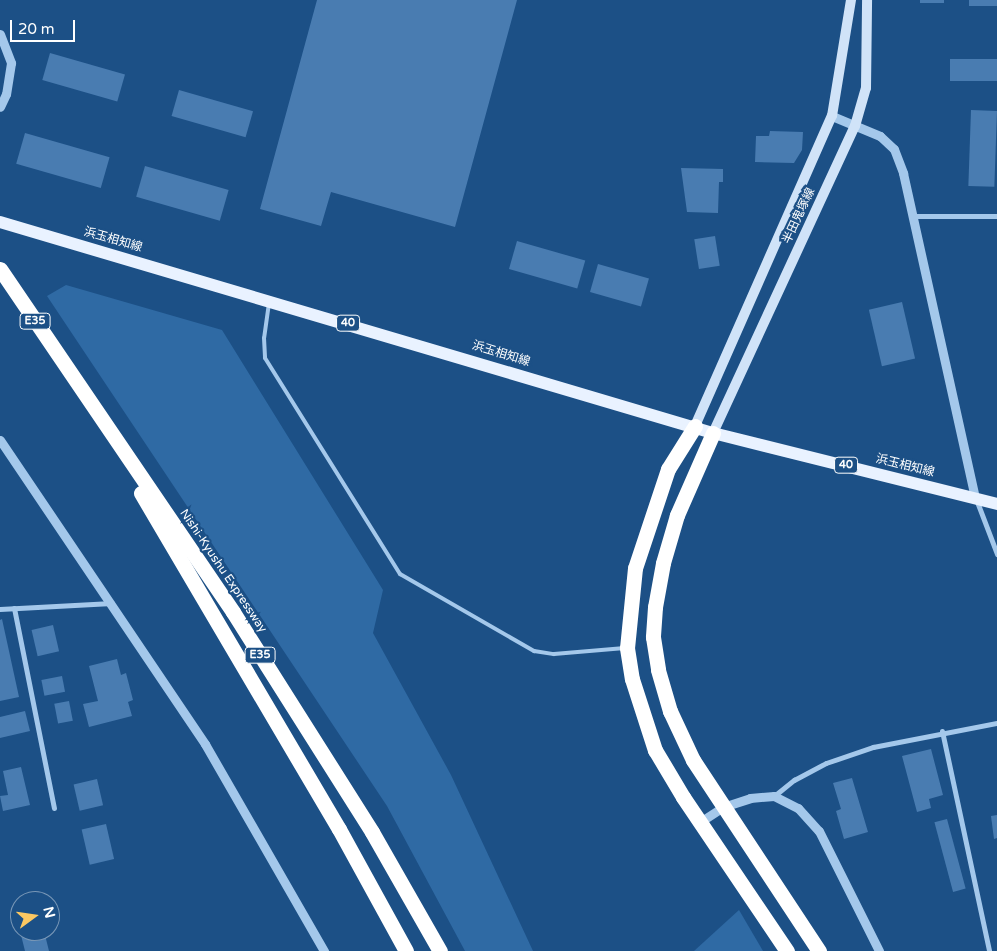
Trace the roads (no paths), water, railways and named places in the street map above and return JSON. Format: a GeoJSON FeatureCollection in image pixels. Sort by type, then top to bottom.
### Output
{"type":"FeatureCollection","features":[{"type":"Feature","properties":{"kind":"highway","name":"Nishi-Kyushu Expressway"},"geometry":{"type":"LineString","coordinates":[[2,272],[233,612],[372,832],[440,951]]}},
{"type":"Feature","properties":{"kind":"highway","name":"Nishi-Kyushu Expressway"},"geometry":{"type":"LineString","coordinates":[[67,367],[339,829],[406,951]]}},
{"type":"Feature","properties":{"kind":"highway"},"geometry":{"type":"LineString","coordinates":[[695,426],[668,469],[635,568],[627,648],[640,711],[655,750],[700,822],[787,951]]}},
{"type":"Feature","properties":{"kind":"highway"},"geometry":{"type":"LineString","coordinates":[[713,433],[678,515],[666,553],[655,607],[653,636],[658,670],[670,710],[693,760],[819,951]]}},
{"type":"Feature","properties":{"kind":"main road","name":"半田鬼塚線"},"geometry":{"type":"LineString","coordinates":[[695,426],[832,116],[848,37],[851,0]]}},
{"type":"Feature","properties":{"kind":"main road","name":"半田鬼塚線"},"geometry":{"type":"LineString","coordinates":[[713,433],[855,126],[866,88],[867,0]]}},
{"type":"Feature","properties":{"kind":"main road","name":"浜玉相知線"},"geometry":{"type":"LineString","coordinates":[[0,222],[270,300],[695,426],[713,433],[975,496],[997,504]]}},
{"type":"Feature","properties":{"kind":"street"},"geometry":{"type":"LineString","coordinates":[[0,34],[11,63],[6,94],[0,107]]}},
{"type":"Feature","properties":{"kind":"street"},"geometry":{"type":"LineString","coordinates":[[832,116],[880,136],[894,149],[914,216],[975,496],[997,554]]}},
{"type":"Feature","properties":{"kind":"street"},"geometry":{"type":"LineString","coordinates":[[914,216],[997,216]]}},
{"type":"Feature","properties":{"kind":"street"},"geometry":{"type":"LineString","coordinates":[[0,440],[112,603],[205,744],[324,951]]}},
{"type":"Feature","properties":{"kind":"street"},"geometry":{"type":"LineString","coordinates":[[0,609],[112,603]]}},
{"type":"Feature","properties":{"kind":"street"},"geometry":{"type":"LineString","coordinates":[[14,608],[54,808]]}},
{"type":"Feature","properties":{"kind":"street"},"geometry":{"type":"LineString","coordinates":[[774,796],[794,780],[826,763],[873,748],[942,731],[997,723]]}},
{"type":"Feature","properties":{"kind":"street"},"geometry":{"type":"LineString","coordinates":[[942,731],[989,951]]}},
{"type":"Feature","properties":{"kind":"street"},"geometry":{"type":"LineString","coordinates":[[700,822],[723,807],[750,798],[774,796],[798,808],[819,831],[880,951]]}},
{"type":"Feature","properties":{"kind":"lane"},"geometry":{"type":"LineString","coordinates":[[270,300],[264,338],[265,358],[400,574],[534,651],[554,654],[627,648]]}}]}
